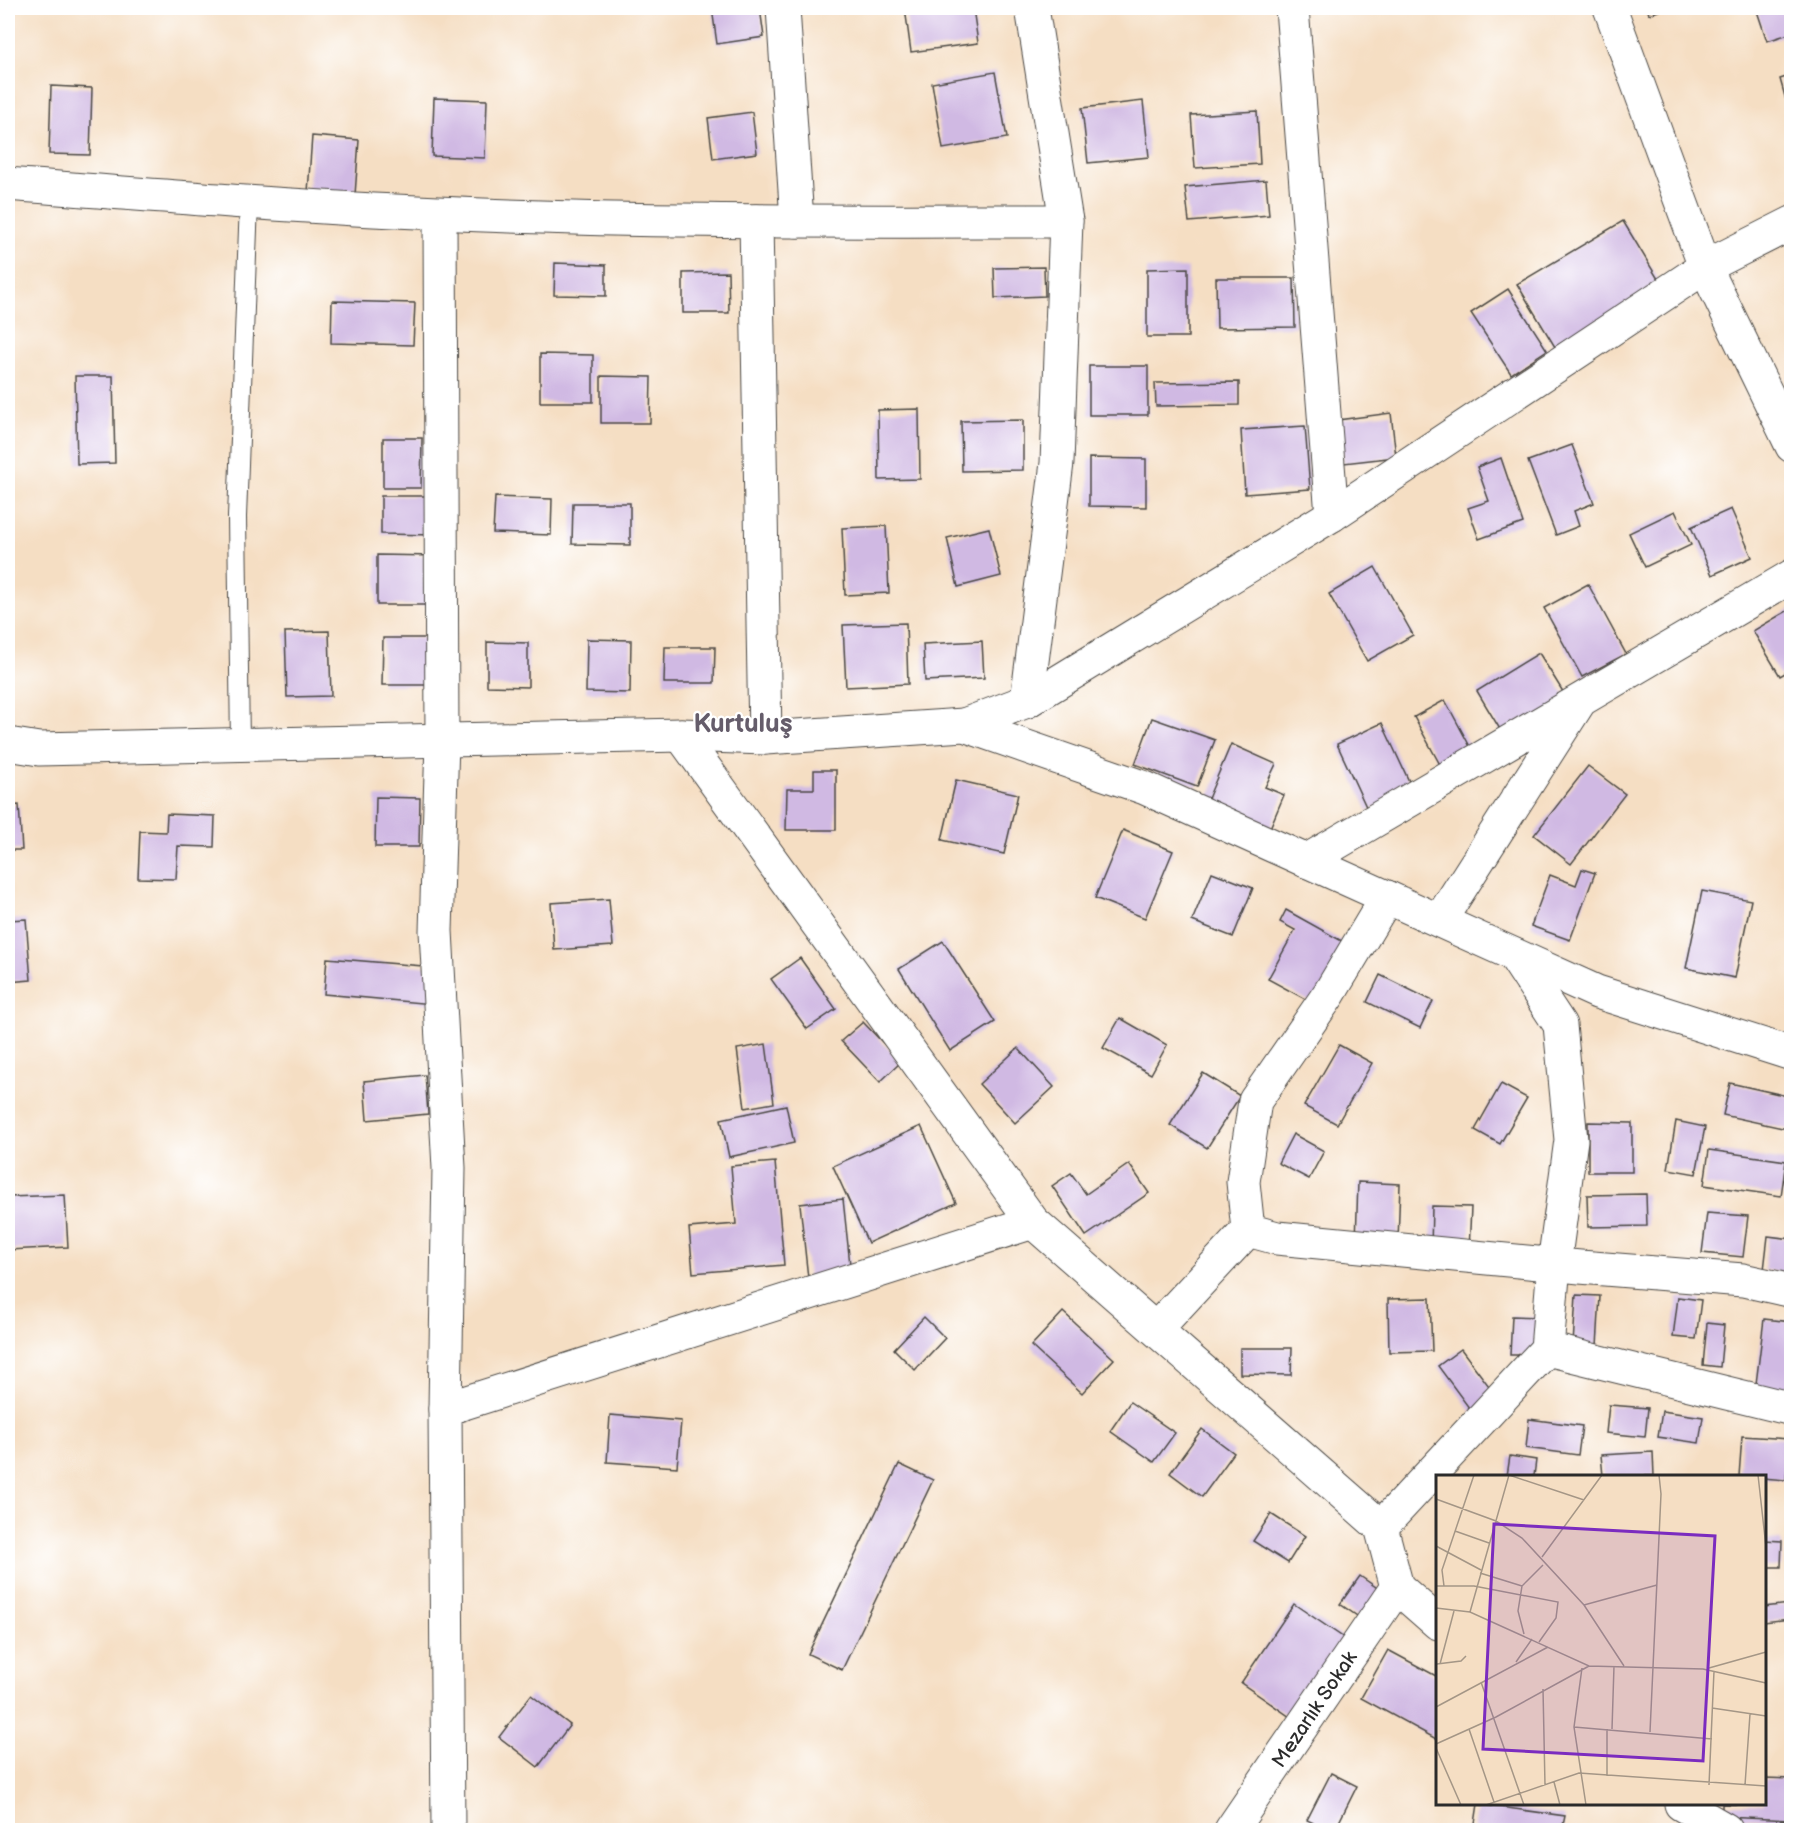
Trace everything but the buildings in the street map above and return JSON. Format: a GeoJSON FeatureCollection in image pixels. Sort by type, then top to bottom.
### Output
{"type":"FeatureCollection","features":[{"type":"Feature","properties":{"kind":"street"},"geometry":{"type":"LineString","coordinates":[[783,8],[797,221]]}},
{"type":"Feature","properties":{"kind":"street"},"geometry":{"type":"LineString","coordinates":[[1027,700],[1057,463],[1066,221],[1032,8]]}},
{"type":"Feature","properties":{"kind":"street"},"geometry":{"type":"LineString","coordinates":[[1292,8],[1332,515]]}},
{"type":"Feature","properties":{"kind":"street"},"geometry":{"type":"LineString","coordinates":[[1610,8],[1705,267],[1791,446]]}},
{"type":"Feature","properties":{"kind":"street"},"geometry":{"type":"LineString","coordinates":[[8,184],[249,203],[440,214],[756,221],[1066,221]]}},
{"type":"Feature","properties":{"kind":"street"},"geometry":{"type":"LineString","coordinates":[[440,214],[442,742],[436,931],[449,1168],[445,1409],[448,1830]]}},
{"type":"Feature","properties":{"kind":"street"},"geometry":{"type":"LineString","coordinates":[[756,221],[765,738]]}},
{"type":"Feature","properties":{"kind":"street"},"geometry":{"type":"LineString","coordinates":[[18,749],[442,742],[681,735],[765,738],[964,725],[1027,700],[1332,515],[1705,267],[1791,224]]}},
{"type":"Feature","properties":{"kind":"street"},"geometry":{"type":"LineString","coordinates":[[1306,861],[1791,576]]}},
{"type":"Feature","properties":{"kind":"street"},"geometry":{"type":"LineString","coordinates":[[1440,920],[1583,698]]}},
{"type":"Feature","properties":{"kind":"street"},"geometry":{"type":"LineString","coordinates":[[964,725],[1145,788],[1597,992],[1791,1054]]}},
{"type":"Feature","properties":{"kind":"street"},"geometry":{"type":"LineString","coordinates":[[681,735],[1033,1222],[1381,1527],[1397,1587],[1436,1622]]}},
{"type":"Feature","properties":{"kind":"street"},"geometry":{"type":"LineString","coordinates":[[1156,1329],[1248,1230],[1243,1182],[1255,1101],[1329,994],[1387,897]]}},
{"type":"Feature","properties":{"kind":"street"},"geometry":{"type":"LineString","coordinates":[[1381,1527],[1547,1349],[1554,1264],[1571,1140],[1560,1025],[1514,955]]}},
{"type":"Feature","properties":{"kind":"street"},"geometry":{"type":"LineString","coordinates":[[445,1409],[1033,1222]]}},
{"type":"Feature","properties":{"kind":"street"},"geometry":{"type":"LineString","coordinates":[[1248,1230],[1277,1238],[1743,1280],[1791,1291]]}},
{"type":"Feature","properties":{"kind":"street"},"geometry":{"type":"LineString","coordinates":[[1547,1349],[1791,1409]]}},
{"type":"Feature","properties":{"kind":"street","name":"Mezarlık Sokak"},"geometry":{"type":"LineString","coordinates":[[1231,1830],[1397,1587]]}},
{"type":"Feature","properties":{"kind":"street"},"geometry":{"type":"LineString","coordinates":[[1684,1805],[1726,1830]]}},
{"type":"Feature","properties":{"kind":"lane"},"geometry":{"type":"LineString","coordinates":[[240,746],[237,518],[249,203]]}},
{"type":"Feature","properties":{"kind":"district","name":"Kurtuluş"},"geometry":{"type":"Point","coordinates":[743,723]}}]}
